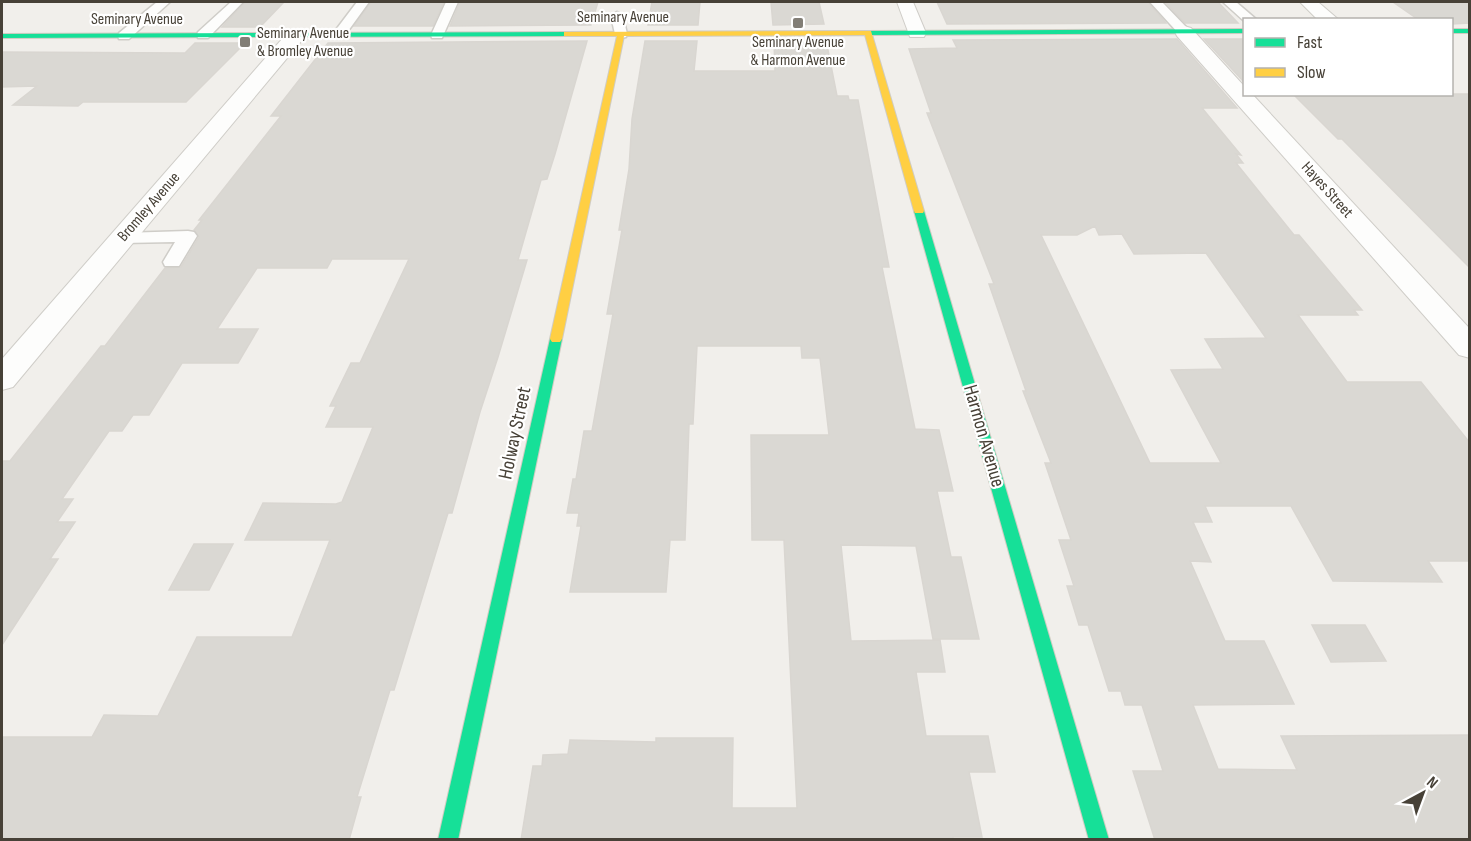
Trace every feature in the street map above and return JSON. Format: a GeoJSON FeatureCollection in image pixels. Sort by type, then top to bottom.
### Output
{"type":"FeatureCollection","features":[{"type":"Feature","properties":{"kind":"street"},"geometry":{"type":"LineString","coordinates":[[905,2],[917,33]]}},
{"type":"Feature","properties":{"kind":"street"},"geometry":{"type":"LineString","coordinates":[[1308,2],[1328,18]]}},
{"type":"Feature","properties":{"kind":"street"},"geometry":{"type":"LineString","coordinates":[[1453,31],[1470,31]]}},
{"type":"Feature","properties":{"kind":"street","name":"Hayes Street"},"geometry":{"type":"LineString","coordinates":[[1184,32],[1470,348]]}},
{"type":"Feature","properties":{"kind":"street","name":"Seminary Avenue"},"geometry":{"type":"LineString","coordinates":[[2,36],[1243,32]]}},
{"type":"Feature","properties":{"kind":"street","name":"Harmon Avenue"},"geometry":{"type":"LineString","coordinates":[[868,33],[1099,840]]}},
{"type":"Feature","properties":{"kind":"street","name":"Holway Street"},"geometry":{"type":"LineString","coordinates":[[448,840],[621,34]]}},
{"type":"Feature","properties":{"kind":"street","name":"Bromley Avenue"},"geometry":{"type":"LineString","coordinates":[[2,379],[296,35]]}},
{"type":"Feature","properties":{"kind":"lane"},"geometry":{"type":"LineString","coordinates":[[124,36],[164,2]]}},
{"type":"Feature","properties":{"kind":"lane"},"geometry":{"type":"LineString","coordinates":[[203,35],[237,2]]}},
{"type":"Feature","properties":{"kind":"lane"},"geometry":{"type":"LineString","coordinates":[[338,35],[363,2]]}},
{"type":"Feature","properties":{"kind":"lane"},"geometry":{"type":"LineString","coordinates":[[437,34],[452,2]]}},
{"type":"Feature","properties":{"kind":"lane"},"geometry":{"type":"LineString","coordinates":[[1156,2],[1184,32]]}},
{"type":"Feature","properties":{"kind":"lane"},"geometry":{"type":"LineString","coordinates":[[1229,2],[1249,18]]}},
{"type":"Feature","properties":{"kind":"lane"},"geometry":{"type":"LineString","coordinates":[[617,16],[621,34]]}},
{"type":"Feature","properties":{"kind":"lane"},"geometry":{"type":"LineString","coordinates":[[122,238],[188,236],[172,262]]}},
{"type":"Feature","properties":{"kind":"building"},"geometry":{"type":"Polygon","coordinates":[[[245,2],[284,2],[260,27],[222,27],[245,2]]]}},
{"type":"Feature","properties":{"kind":"building"},"geometry":{"type":"Polygon","coordinates":[[[371,2],[444,2],[433,26],[354,26],[371,2]]]}},
{"type":"Feature","properties":{"kind":"building"},"geometry":{"type":"Polygon","coordinates":[[[460,2],[598,2],[591,25],[450,26],[460,2]]]}},
{"type":"Feature","properties":{"kind":"building"},"geometry":{"type":"Polygon","coordinates":[[[652,2],[700,2],[698,25],[648,25],[652,2]]]}},
{"type":"Feature","properties":{"kind":"building"},"geometry":{"type":"Polygon","coordinates":[[[771,2],[819,2],[824,24],[773,25],[771,2]]]}},
{"type":"Feature","properties":{"kind":"building"},"geometry":{"type":"Polygon","coordinates":[[[937,2],[1148,2],[1166,23],[947,24],[937,2]]]}},
{"type":"Feature","properties":{"kind":"building"},"geometry":{"type":"Polygon","coordinates":[[[1165,2],[1218,2],[1238,23],[1185,23],[1165,2]]]}},
{"type":"Feature","properties":{"kind":"building"},"geometry":{"type":"Polygon","coordinates":[[[1393,2],[1470,2],[1470,23],[1453,24],[1453,18],[1416,18],[1393,2]]]}},
{"type":"Feature","properties":{"kind":"building"},"geometry":{"type":"Polygon","coordinates":[[[1177,39],[1237,108],[1202,108],[1241,155],[1236,154],[1243,163],[1236,163],[1294,235],[1299,235],[1362,310],[1354,310],[1358,315],[1298,315],[1347,382],[1421,382],[1470,443],[1470,561],[1428,561],[1442,582],[1333,581],[1291,506],[1205,506],[1212,522],[1193,522],[1211,562],[1190,561],[1225,641],[1264,641],[1294,704],[1193,705],[1218,769],[1297,770],[1281,736],[1470,735],[1470,840],[1155,840],[1133,771],[1163,771],[1142,705],[1125,705],[1121,691],[1109,691],[1088,625],[1079,625],[1067,586],[1074,586],[1059,540],[1071,540],[1045,463],[1051,463],[1023,391],[1026,391],[989,284],[994,284],[927,113],[931,113],[909,49],[957,48],[953,40],[1177,39]],[[1095,226],[1077,235],[1041,235],[1150,463],[1221,463],[1171,370],[1223,369],[1205,339],[1266,338],[1206,253],[1134,254],[1122,234],[1099,235],[1095,226]]]}},
{"type":"Feature","properties":{"kind":"building"},"geometry":{"type":"Polygon","coordinates":[[[1204,39],[1243,39],[1243,81],[1204,39]]]}},
{"type":"Feature","properties":{"kind":"building"},"geometry":{"type":"Polygon","coordinates":[[[826,40],[837,96],[848,96],[849,100],[858,100],[889,267],[882,267],[915,429],[939,430],[953,491],[937,491],[951,557],[961,557],[979,639],[933,639],[916,546],[841,545],[851,641],[940,640],[945,672],[916,672],[926,736],[988,736],[995,772],[969,772],[982,837],[953,837],[953,840],[521,840],[533,766],[542,766],[543,755],[568,754],[570,740],[656,742],[656,738],[733,738],[732,808],[797,808],[784,540],[752,540],[751,435],[829,435],[820,358],[802,358],[801,346],[697,346],[693,424],[689,424],[685,540],[670,540],[666,592],[570,592],[581,526],[577,526],[579,513],[567,513],[573,479],[576,479],[584,431],[592,431],[613,314],[607,314],[622,230],[619,230],[629,169],[632,119],[645,41],[697,41],[694,71],[775,71],[774,41],[826,40]]]}},
{"type":"Feature","properties":{"kind":"building"},"geometry":{"type":"Polygon","coordinates":[[[587,41],[555,154],[547,179],[541,180],[518,260],[527,260],[480,412],[452,513],[448,513],[394,690],[390,690],[357,797],[361,797],[349,840],[2,840],[2,737],[92,737],[104,715],[158,716],[197,637],[292,637],[330,540],[245,540],[263,503],[336,504],[342,502],[373,427],[326,427],[336,406],[330,406],[351,363],[360,363],[409,259],[332,259],[327,268],[257,268],[217,329],[258,329],[238,363],[182,363],[149,415],[133,415],[122,431],[109,431],[62,499],[73,499],[57,522],[75,522],[50,559],[58,559],[2,645],[2,461],[10,461],[101,346],[105,346],[165,268],[181,267],[199,237],[194,230],[202,220],[199,220],[281,116],[271,116],[328,43],[587,41]]]}},
{"type":"Feature","properties":{"kind":"building"},"geometry":{"type":"Polygon","coordinates":[[[195,43],[245,43],[186,102],[83,102],[78,106],[13,105],[37,86],[2,87],[2,52],[185,53],[195,43]]]}},
{"type":"Feature","properties":{"kind":"building"},"geometry":{"type":"Polygon","coordinates":[[[1453,94],[1470,94],[1470,268],[1342,139],[1338,139],[1295,96],[1453,96],[1453,94]]]}},
{"type":"Feature","properties":{"kind":"building"},"geometry":{"type":"Polygon","coordinates":[[[194,544],[233,544],[209,590],[169,590],[194,544]]]}},
{"type":"Feature","properties":{"kind":"building"},"geometry":{"type":"Polygon","coordinates":[[[1312,625],[1365,625],[1386,661],[1331,662],[1312,625]]]}},
{"type":"Feature","properties":{"kind":"traffic: fast"},"geometry":{"type":"LineString","coordinates":[[866,33],[1243,31]]}},
{"type":"Feature","properties":{"kind":"traffic: fast"},"geometry":{"type":"LineString","coordinates":[[1453,31],[1470,31]]}},
{"type":"Feature","properties":{"kind":"traffic: fast"},"geometry":{"type":"LineString","coordinates":[[2,36],[567,34]]}},
{"type":"Feature","properties":{"kind":"traffic: fast"},"geometry":{"type":"LineString","coordinates":[[919,211],[1099,840]]}},
{"type":"Feature","properties":{"kind":"traffic: fast"},"geometry":{"type":"LineString","coordinates":[[448,840],[556,339]]}},
{"type":"Feature","properties":{"kind":"traffic: slow"},"geometry":{"type":"LineString","coordinates":[[567,34],[866,33]]}},
{"type":"Feature","properties":{"kind":"traffic: slow"},"geometry":{"type":"LineString","coordinates":[[868,33],[919,211]]}},
{"type":"Feature","properties":{"kind":"traffic: slow"},"geometry":{"type":"LineString","coordinates":[[556,339],[621,34]]}},
{"type":"Feature","properties":{"kind":"place","name":"Seminary Avenue & Harmon Avenue"},"geometry":{"type":"Point","coordinates":[798,23]}},
{"type":"Feature","properties":{"kind":"place","name":"Seminary Avenue & Bromley Avenue"},"geometry":{"type":"Point","coordinates":[245,42]}}]}
